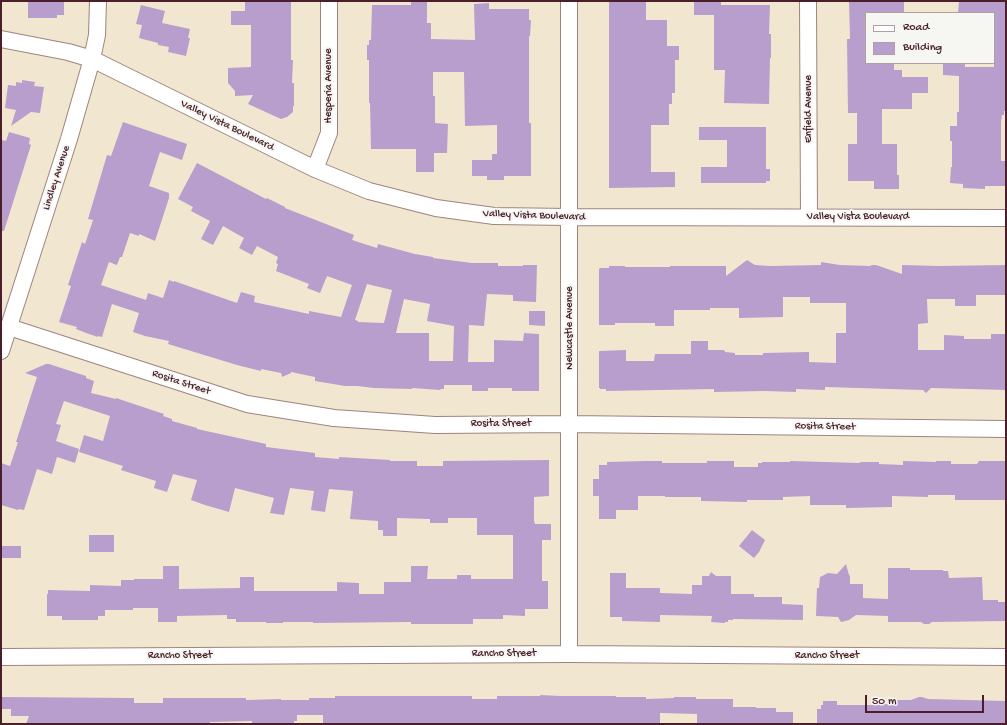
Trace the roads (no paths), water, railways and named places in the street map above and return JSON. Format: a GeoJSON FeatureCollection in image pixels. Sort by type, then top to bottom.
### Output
{"type":"FeatureCollection","features":[{"type":"Feature","properties":{"kind":"street","name":"Lindley Avenue"},"geometry":{"type":"LineString","coordinates":[[1,351],[69,138],[92,59],[97,35],[98,1]]}},
{"type":"Feature","properties":{"kind":"street","name":"Hesperia Avenue"},"geometry":{"type":"LineString","coordinates":[[315,169],[328,133],[329,1]]}},
{"type":"Feature","properties":{"kind":"street","name":"Newcastle Avenue"},"geometry":{"type":"LineString","coordinates":[[569,654],[570,1]]}},
{"type":"Feature","properties":{"kind":"street","name":"Enfield Avenue"},"geometry":{"type":"LineString","coordinates":[[808,1],[809,217]]}},
{"type":"Feature","properties":{"kind":"street","name":"Valley Vista Boulevard"},"geometry":{"type":"LineString","coordinates":[[1,40],[68,52],[92,59],[315,169],[369,191],[436,208],[494,216],[1006,218]]}},
{"type":"Feature","properties":{"kind":"street","name":"Rosita Street"},"geometry":{"type":"LineString","coordinates":[[9,327],[247,404],[334,418],[435,424],[1006,429]]}},
{"type":"Feature","properties":{"kind":"street","name":"Rancho Street"},"geometry":{"type":"LineString","coordinates":[[1,657],[569,654],[1006,656]]}}]}
